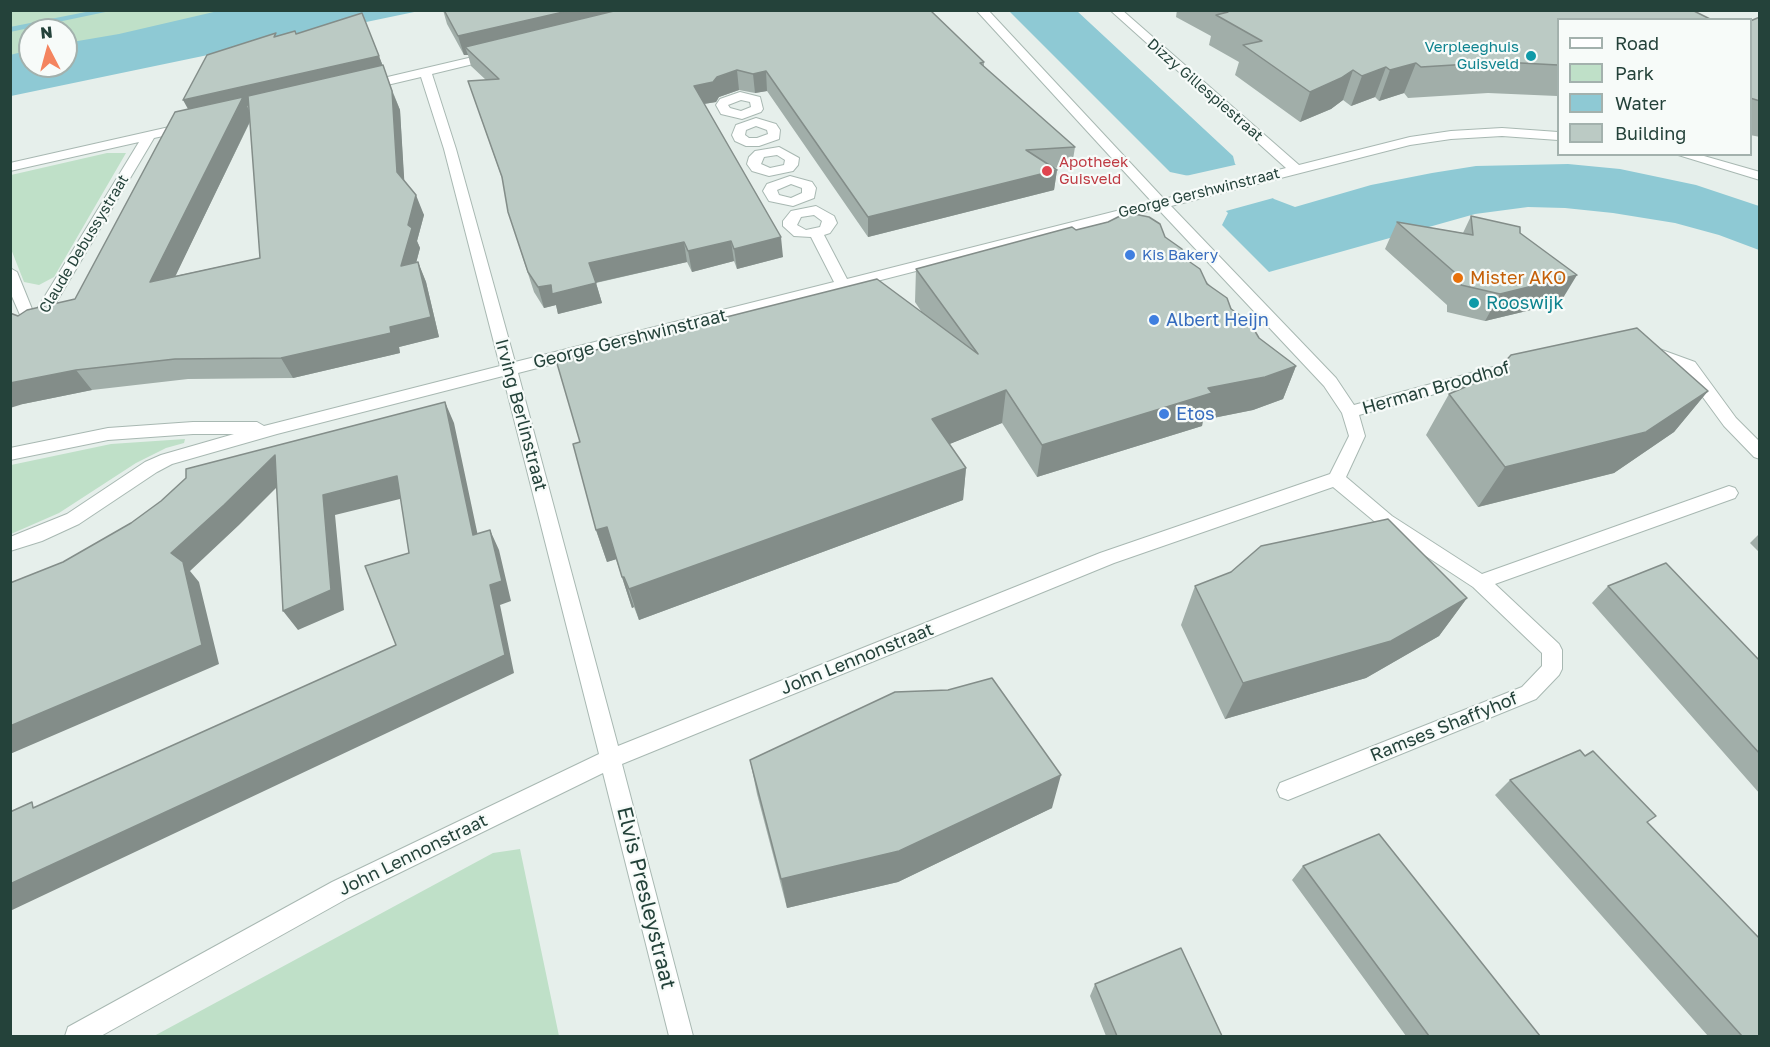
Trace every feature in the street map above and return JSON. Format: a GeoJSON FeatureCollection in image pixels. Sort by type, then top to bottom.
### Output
{"type":"FeatureCollection","features":[{"type":"Feature","properties":{"kind":"street"},"geometry":{"type":"LineString","coordinates":[[981,10],[1330,382],[1350,412],[1357,436],[1336,479]]}},
{"type":"Feature","properties":{"kind":"street","name":"Dizzy Gillespiestraat"},"geometry":{"type":"LineString","coordinates":[[1115,10],[1295,169]]}},
{"type":"Feature","properties":{"kind":"street"},"geometry":{"type":"LineString","coordinates":[[356,89],[506,54]]}},
{"type":"Feature","properties":{"kind":"street","name":"Irving Berlinstraat"},"geometry":{"type":"LineString","coordinates":[[426,73],[450,149],[552,529],[610,759]]}},
{"type":"Feature","properties":{"kind":"street"},"geometry":{"type":"LineString","coordinates":[[764,147],[756,157],[754,165],[763,171],[782,176],[802,182],[809,188],[809,195],[799,207],[791,218],[790,226],[799,233],[816,233],[825,230],[830,223],[829,219],[816,210],[799,207],[780,201],[771,194],[772,187],[782,176],[791,165],[792,158],[785,152],[764,147],[746,142],[738,135],[747,119],[762,123],[774,130],[774,136],[764,147]]}},
{"type":"Feature","properties":{"kind":"street"},"geometry":{"type":"LineString","coordinates":[[10,167],[194,126]]}},
{"type":"Feature","properties":{"kind":"street","name":"George Gershwinstraat"},"geometry":{"type":"LineString","coordinates":[[10,544],[36,536],[73,519],[151,467],[168,459],[277,428],[1410,141],[1451,135],[1502,132],[1557,136]]}},
{"type":"Feature","properties":{"kind":"street","name":"Claude Debussystraat"},"geometry":{"type":"LineString","coordinates":[[10,272],[33,329],[149,136]]}},
{"type":"Feature","properties":{"kind":"street"},"geometry":{"type":"LineString","coordinates":[[1688,156],[1760,176]]}},
{"type":"Feature","properties":{"kind":"street"},"geometry":{"type":"LineString","coordinates":[[816,233],[843,284]]}},
{"type":"Feature","properties":{"kind":"street"},"geometry":{"type":"LineString","coordinates":[[1638,346],[1689,366],[1730,422],[1760,453]]}},
{"type":"Feature","properties":{"kind":"street","name":"Herman Broodhof"},"geometry":{"type":"LineString","coordinates":[[1350,412],[1539,359]]}},
{"type":"Feature","properties":{"kind":"street","name":"George Gershwinstraat"},"geometry":{"type":"LineString","coordinates":[[10,454],[108,434],[146,430],[277,428]]}},
{"type":"Feature","properties":{"kind":"street","name":"John Lennonstraat"},"geometry":{"type":"LineString","coordinates":[[77,1036],[340,890],[610,759],[1107,558],[1336,479]]}},
{"type":"Feature","properties":{"kind":"street","name":"Ramses Shaffyhof"},"geometry":{"type":"LineString","coordinates":[[1288,790],[1529,693],[1552,669],[1552,650],[1480,582],[1386,521],[1336,479]]}},
{"type":"Feature","properties":{"kind":"street"},"geometry":{"type":"LineString","coordinates":[[1480,582],[1729,493]]}},
{"type":"Feature","properties":{"kind":"street","name":"Elvis Presleystraat"},"geometry":{"type":"LineString","coordinates":[[610,759],[681,1036]]}},
{"type":"Feature","properties":{"kind":"green space"},"geometry":{"type":"Polygon","coordinates":[[[11,10],[394,11],[78,75],[78,18],[18,18],[18,78],[61,78],[11,88],[11,10]]]}},
{"type":"Feature","properties":{"kind":"green space"},"geometry":{"type":"Polygon","coordinates":[[[107,153],[126,153],[54,277],[39,285],[24,282],[11,249],[11,175],[107,153]]]}},
{"type":"Feature","properties":{"kind":"green space"},"geometry":{"type":"Polygon","coordinates":[[[185,439],[184,443],[166,448],[136,463],[59,513],[11,534],[11,465],[111,444],[185,439]]]}},
{"type":"Feature","properties":{"kind":"green space"},"geometry":{"type":"Polygon","coordinates":[[[520,849],[559,1036],[154,1036],[493,853],[520,849]]]}},
{"type":"Feature","properties":{"kind":"water"},"geometry":{"type":"Polygon","coordinates":[[[218,11],[419,11],[11,96],[10,55],[18,53],[18,78],[78,78],[78,41],[218,11]]]}},
{"type":"Feature","properties":{"kind":"water"},"geometry":{"type":"Polygon","coordinates":[[[1009,11],[1077,11],[1233,156],[1235,164],[1274,199],[1295,207],[1371,185],[1476,166],[1568,164],[1620,169],[1696,185],[1759,206],[1759,250],[1719,235],[1675,223],[1613,213],[1528,207],[1475,214],[1269,272],[1222,225],[1228,213],[1189,176],[1170,172],[1009,11]]]}},
{"type":"Feature","properties":{"kind":"pier"},"geometry":{"type":"Polygon","coordinates":[[[1239,164],[1272,196],[1277,197],[1226,211],[1219,225],[1224,214],[1222,209],[1190,179],[1181,177],[1239,164]]]}},
{"type":"Feature","properties":{"kind":"building"},"geometry":{"type":"Polygon","coordinates":[[[444,10],[572,10],[458,36],[444,10]]]}},
{"type":"Feature","properties":{"kind":"building"},"geometry":{"type":"Polygon","coordinates":[[[618,10],[930,10],[984,62],[980,63],[1075,147],[1026,150],[1057,170],[868,217],[766,71],[753,74],[737,70],[717,77],[713,82],[694,86],[781,237],[734,249],[731,241],[688,251],[684,242],[589,263],[596,283],[552,294],[551,285],[538,287],[528,272],[508,212],[502,177],[468,81],[499,79],[465,47],[618,10]]]}},
{"type":"Feature","properties":{"kind":"building"},"geometry":{"type":"Polygon","coordinates":[[[1224,10],[1692,10],[1708,18],[1557,18],[1557,65],[1502,62],[1421,67],[1416,63],[1390,70],[1386,67],[1362,76],[1353,70],[1310,92],[1243,45],[1262,41],[1216,15],[1228,12],[1224,10]]]}},
{"type":"Feature","properties":{"kind":"building"},"geometry":{"type":"Polygon","coordinates":[[[362,13],[379,56],[183,100],[207,55],[276,33],[274,37],[295,31],[296,34],[362,13]]]}},
{"type":"Feature","properties":{"kind":"building"},"geometry":{"type":"Polygon","coordinates":[[[1760,17],[1760,101],[1752,99],[1752,20],[1760,17]]]}},
{"type":"Feature","properties":{"kind":"building"},"geometry":{"type":"Polygon","coordinates":[[[383,65],[392,91],[397,172],[416,195],[408,225],[412,228],[401,266],[418,262],[431,317],[390,327],[391,333],[281,358],[175,359],[76,370],[10,383],[10,313],[18,316],[27,310],[75,299],[175,112],[243,97],[150,282],[260,258],[248,96],[383,65]]]}},
{"type":"Feature","properties":{"kind":"building"},"geometry":{"type":"Polygon","coordinates":[[[1124,214],[1149,217],[1160,224],[1165,237],[1182,249],[1187,260],[1200,269],[1207,284],[1227,298],[1231,309],[1249,321],[1259,338],[1296,366],[1265,377],[1208,388],[1212,393],[1042,445],[1006,390],[932,419],[966,468],[629,589],[622,577],[607,527],[596,530],[573,444],[580,442],[556,360],[877,279],[978,354],[916,269],[1072,227],[1076,230],[1108,222],[1124,214]]]}},
{"type":"Feature","properties":{"kind":"building"},"geometry":{"type":"Polygon","coordinates":[[[1471,216],[1520,227],[1520,233],[1577,275],[1500,294],[1461,285],[1461,278],[1397,222],[1473,235],[1471,216]]]}},
{"type":"Feature","properties":{"kind":"building"},"geometry":{"type":"Polygon","coordinates":[[[1637,328],[1708,391],[1646,432],[1505,467],[1449,394],[1493,375],[1511,355],[1637,328]]]}},
{"type":"Feature","properties":{"kind":"building"},"geometry":{"type":"Polygon","coordinates":[[[445,402],[473,535],[490,530],[502,581],[490,585],[505,655],[10,884],[10,812],[32,802],[33,808],[396,645],[365,566],[409,553],[397,476],[323,495],[331,590],[283,611],[275,455],[171,553],[183,562],[202,645],[10,726],[10,583],[63,562],[131,523],[161,501],[186,478],[186,469],[445,402]]]}},
{"type":"Feature","properties":{"kind":"building"},"geometry":{"type":"Polygon","coordinates":[[[1388,519],[1467,598],[1391,641],[1243,683],[1195,586],[1231,572],[1261,546],[1388,519]]]}},
{"type":"Feature","properties":{"kind":"building"},"geometry":{"type":"Polygon","coordinates":[[[1666,563],[1760,661],[1760,754],[1608,586],[1666,563]]]}},
{"type":"Feature","properties":{"kind":"building"},"geometry":{"type":"Polygon","coordinates":[[[992,678],[1061,775],[899,851],[781,879],[750,760],[895,692],[948,690],[992,678]]]}},
{"type":"Feature","properties":{"kind":"building"},"geometry":{"type":"Polygon","coordinates":[[[1580,750],[1585,756],[1593,751],[1656,816],[1647,822],[1760,939],[1760,1036],[1742,1036],[1510,780],[1580,750]]]}},
{"type":"Feature","properties":{"kind":"building"},"geometry":{"type":"Polygon","coordinates":[[[1379,834],[1540,1036],[1429,1036],[1303,866],[1379,834]]]}},
{"type":"Feature","properties":{"kind":"building"},"geometry":{"type":"Polygon","coordinates":[[[1181,948],[1222,1036],[1117,1036],[1095,984],[1181,948]]]}},
{"type":"Feature","properties":{"kind":"waterway"},"geometry":{"type":"LineString","coordinates":[[10,30],[111,10]]}},
{"type":"Feature","properties":{"kind":"place","name":"Verpleeghuis Guisveld"},"geometry":{"type":"Point","coordinates":[1531,56]}},
{"type":"Feature","properties":{"kind":"place","name":"Apotheek Guisveld"},"geometry":{"type":"Point","coordinates":[1047,171]}},
{"type":"Feature","properties":{"kind":"place","name":"Kis Bakery"},"geometry":{"type":"Point","coordinates":[1130,255]}},
{"type":"Feature","properties":{"kind":"place","name":"Mister AKO"},"geometry":{"type":"Point","coordinates":[1458,278]}},
{"type":"Feature","properties":{"kind":"place","name":"Rooswijk"},"geometry":{"type":"Point","coordinates":[1474,303]}},
{"type":"Feature","properties":{"kind":"place","name":"Albert Heijn"},"geometry":{"type":"Point","coordinates":[1154,320]}},
{"type":"Feature","properties":{"kind":"place","name":"Etos"},"geometry":{"type":"Point","coordinates":[1164,414]}}]}
